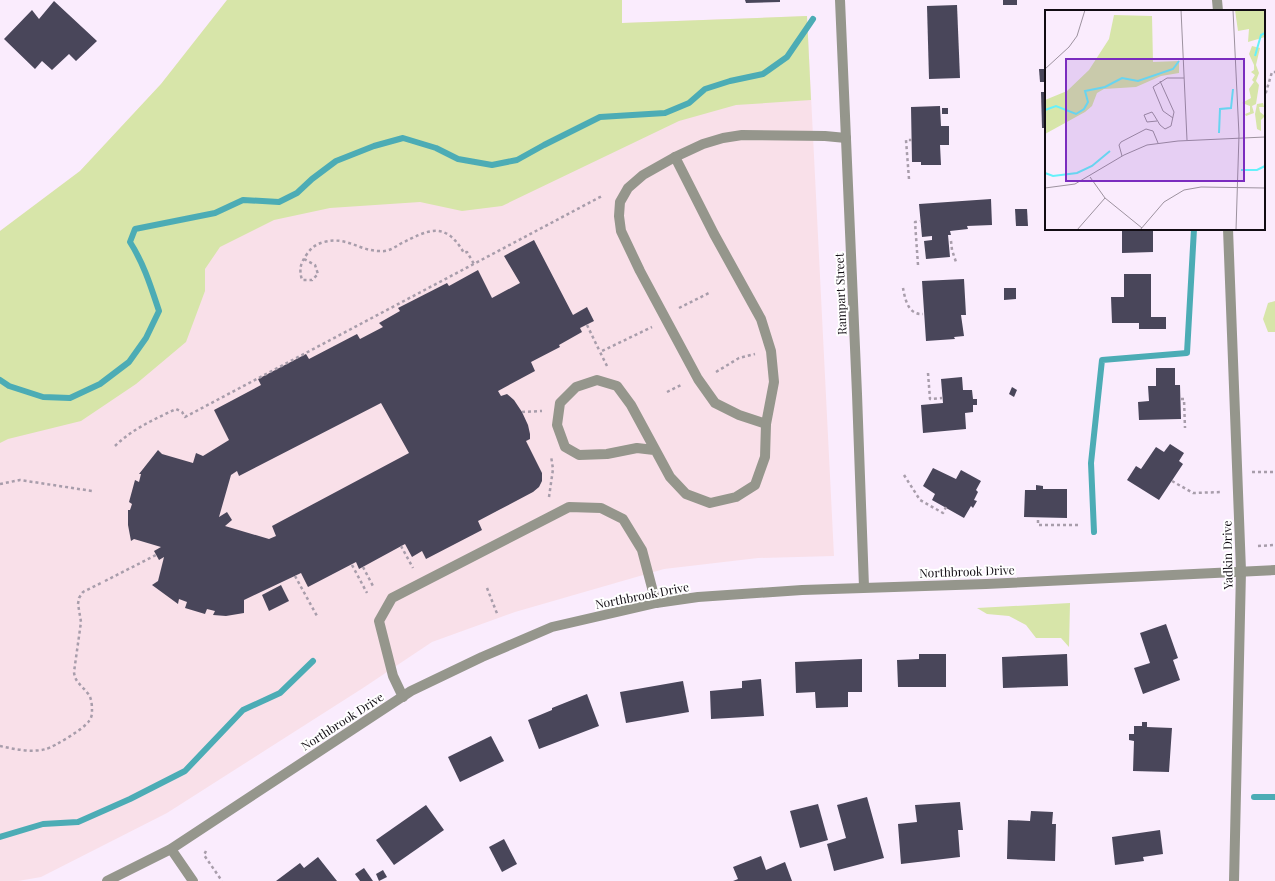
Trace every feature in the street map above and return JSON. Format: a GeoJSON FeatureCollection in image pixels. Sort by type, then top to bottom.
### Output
{"type":"FeatureCollection","features":[{"type":"Feature","properties":{"kind":"street","name":"Rampart Street"},"geometry":{"type":"LineString","coordinates":[[840,0],[864,587]]}},
{"type":"Feature","properties":{"kind":"street"},"geometry":{"type":"LineString","coordinates":[[1217,0],[1218,10]]}},
{"type":"Feature","properties":{"kind":"street"},"geometry":{"type":"LineString","coordinates":[[766,424],[739,415],[715,403],[698,379],[640,271],[621,230],[619,216],[620,202],[628,188],[643,175],[675,157],[703,144],[723,138],[742,135],[825,136],[846,138]]}},
{"type":"Feature","properties":{"kind":"street"},"geometry":{"type":"LineString","coordinates":[[654,450],[637,448],[607,454],[579,455],[565,447],[557,425],[560,403],[576,387],[597,380],[617,386],[631,405],[654,450],[670,477],[686,494],[710,503],[736,497],[755,485],[765,456],[766,424],[774,382],[771,350],[761,319],[714,234],[675,157]]}},
{"type":"Feature","properties":{"kind":"street","name":"Yadkin Drive"},"geometry":{"type":"LineString","coordinates":[[1228,230],[1241,571],[1234,881]]}},
{"type":"Feature","properties":{"kind":"street"},"geometry":{"type":"LineString","coordinates":[[403,697],[393,676],[379,622],[392,598],[569,507],[601,508],[623,519],[642,550],[656,603]]}},
{"type":"Feature","properties":{"kind":"street","name":"Northbrook Drive"},"geometry":{"type":"LineString","coordinates":[[107,881],[171,848],[403,697],[482,657],[552,627],[656,603],[698,597],[864,587],[986,584],[1275,570]]}},
{"type":"Feature","properties":{"kind":"street"},"geometry":{"type":"LineString","coordinates":[[171,848],[193,881]]}},
{"type":"Feature","properties":{"kind":"path"},"geometry":{"type":"LineString","coordinates":[[1265,96],[1272,72],[1275,72]]}},
{"type":"Feature","properties":{"kind":"path"},"geometry":{"type":"LineString","coordinates":[[909,179],[906,140],[912,140]]}},
{"type":"Feature","properties":{"kind":"path"},"geometry":{"type":"LineString","coordinates":[[115,446],[143,426],[176,409],[182,412],[185,416],[602,196]]}},
{"type":"Feature","properties":{"kind":"path"},"geometry":{"type":"LineString","coordinates":[[918,265],[915,222],[921,221]]}},
{"type":"Feature","properties":{"kind":"path"},"geometry":{"type":"LineString","coordinates":[[304,259],[315,265],[318,274],[312,280],[302,280],[299,270],[304,259],[310,250],[318,244],[330,241],[342,241],[381,252],[390,250],[426,232],[437,230],[449,235],[457,241],[464,253],[467,252],[474,264]]}},
{"type":"Feature","properties":{"kind":"path"},"geometry":{"type":"LineString","coordinates":[[951,241],[956,262]]}},
{"type":"Feature","properties":{"kind":"path"},"geometry":{"type":"LineString","coordinates":[[903,288],[909,308],[917,313],[923,314]]}},
{"type":"Feature","properties":{"kind":"path"},"geometry":{"type":"LineString","coordinates":[[679,308],[709,293]]}},
{"type":"Feature","properties":{"kind":"path"},"geometry":{"type":"LineString","coordinates":[[587,325],[608,368]]}},
{"type":"Feature","properties":{"kind":"path"},"geometry":{"type":"LineString","coordinates":[[600,352],[654,326]]}},
{"type":"Feature","properties":{"kind":"path"},"geometry":{"type":"LineString","coordinates":[[716,372],[739,358],[758,354]]}},
{"type":"Feature","properties":{"kind":"path"},"geometry":{"type":"LineString","coordinates":[[928,373],[930,399],[942,398]]}},
{"type":"Feature","properties":{"kind":"path"},"geometry":{"type":"LineString","coordinates":[[667,392],[684,384]]}},
{"type":"Feature","properties":{"kind":"path"},"geometry":{"type":"LineString","coordinates":[[1181,399],[1184,399],[1185,428]]}},
{"type":"Feature","properties":{"kind":"path"},"geometry":{"type":"LineString","coordinates":[[522,412],[542,411]]}},
{"type":"Feature","properties":{"kind":"path"},"geometry":{"type":"LineString","coordinates":[[549,497],[553,469],[551,454]]}},
{"type":"Feature","properties":{"kind":"path"},"geometry":{"type":"LineString","coordinates":[[1237,473],[1275,472]]}},
{"type":"Feature","properties":{"kind":"path"},"geometry":{"type":"LineString","coordinates":[[904,476],[920,500],[943,513],[946,507]]}},
{"type":"Feature","properties":{"kind":"path"},"geometry":{"type":"LineString","coordinates":[[0,484],[20,480],[92,491]]}},
{"type":"Feature","properties":{"kind":"path"},"geometry":{"type":"LineString","coordinates":[[1172,481],[1193,493],[1238,491]]}},
{"type":"Feature","properties":{"kind":"path"},"geometry":{"type":"LineString","coordinates":[[1038,520],[1038,525],[1078,525]]}},
{"type":"Feature","properties":{"kind":"path"},"geometry":{"type":"LineString","coordinates":[[1258,546],[1275,545]]}},
{"type":"Feature","properties":{"kind":"path"},"geometry":{"type":"LineString","coordinates":[[401,546],[413,568]]}},
{"type":"Feature","properties":{"kind":"path"},"geometry":{"type":"LineString","coordinates":[[105,581],[156,555]]}},
{"type":"Feature","properties":{"kind":"path"},"geometry":{"type":"LineString","coordinates":[[352,565],[367,593]]}},
{"type":"Feature","properties":{"kind":"path"},"geometry":{"type":"LineString","coordinates":[[363,567],[374,588]]}},
{"type":"Feature","properties":{"kind":"path"},"geometry":{"type":"LineString","coordinates":[[295,576],[317,616]]}},
{"type":"Feature","properties":{"kind":"path"},"geometry":{"type":"LineString","coordinates":[[0,746],[22,750],[46,749],[61,742],[86,725],[90,720],[92,714],[91,701],[88,694],[75,678],[74,672],[81,622],[78,604],[79,598],[83,592],[101,583]]}},
{"type":"Feature","properties":{"kind":"path"},"geometry":{"type":"LineString","coordinates":[[487,588],[498,616]]}},
{"type":"Feature","properties":{"kind":"path"},"geometry":{"type":"LineString","coordinates":[[206,851],[204,855],[222,881]]}},
{"type":"Feature","properties":{"kind":"shaded area"},"geometry":{"type":"Polygon","coordinates":[[[227,0],[622,0],[622,23],[807,16],[834,556],[758,558],[664,569],[515,612],[432,642],[363,688],[167,813],[41,877],[18,881],[0,881],[0,231],[80,171],[161,84],[227,0]]]}},
{"type":"Feature","properties":{"kind":"green space"},"geometry":{"type":"Polygon","coordinates":[[[227,0],[622,0],[622,23],[807,16],[811,100],[736,105],[679,121],[502,206],[462,211],[420,202],[330,208],[274,220],[220,247],[205,269],[205,291],[186,342],[136,384],[81,421],[8,439],[0,443],[0,231],[80,171],[161,84],[227,0]]]}},
{"type":"Feature","properties":{"kind":"green space"},"geometry":{"type":"Polygon","coordinates":[[[1275,301],[1275,332],[1268,332],[1263,319],[1268,303],[1275,301]]]}},
{"type":"Feature","properties":{"kind":"green space"},"geometry":{"type":"Polygon","coordinates":[[[1070,603],[1069,647],[1061,638],[1036,638],[1026,625],[1009,616],[987,614],[977,608],[1070,603]]]}},
{"type":"Feature","properties":{"kind":"building"},"geometry":{"type":"Polygon","coordinates":[[[745,0],[780,0],[780,2],[746,3],[745,0]]]}},
{"type":"Feature","properties":{"kind":"building"},"geometry":{"type":"Polygon","coordinates":[[[1003,0],[1017,0],[1017,5],[1003,5],[1003,0]]]}},
{"type":"Feature","properties":{"kind":"building"},"geometry":{"type":"Polygon","coordinates":[[[54,1],[97,41],[76,61],[69,54],[52,70],[42,61],[35,69],[4,39],[32,10],[39,19],[54,1]]]}},
{"type":"Feature","properties":{"kind":"building"},"geometry":{"type":"Polygon","coordinates":[[[957,5],[960,78],[929,79],[927,6],[957,5]]]}},
{"type":"Feature","properties":{"kind":"building"},"geometry":{"type":"Polygon","coordinates":[[[1039,69],[1045,69],[1045,82],[1040,82],[1039,69]]]}},
{"type":"Feature","properties":{"kind":"building"},"geometry":{"type":"Polygon","coordinates":[[[1041,92],[1045,92],[1045,128],[1042,128],[1041,92]]]}},
{"type":"Feature","properties":{"kind":"building"},"geometry":{"type":"Polygon","coordinates":[[[940,106],[941,126],[949,126],[949,145],[940,145],[941,165],[921,165],[921,162],[912,162],[911,107],[940,106]]]}},
{"type":"Feature","properties":{"kind":"building"},"geometry":{"type":"Polygon","coordinates":[[[942,108],[948,108],[948,114],[942,114],[942,108]]]}},
{"type":"Feature","properties":{"kind":"building"},"geometry":{"type":"Polygon","coordinates":[[[991,199],[992,225],[967,226],[968,229],[950,231],[951,235],[948,235],[950,257],[926,259],[924,241],[932,240],[932,236],[922,237],[919,204],[991,199]]]}},
{"type":"Feature","properties":{"kind":"building"},"geometry":{"type":"Polygon","coordinates":[[[1015,209],[1027,209],[1028,226],[1016,226],[1015,209]]]}},
{"type":"Feature","properties":{"kind":"building"},"geometry":{"type":"Polygon","coordinates":[[[1122,230],[1153,230],[1153,252],[1122,253],[1122,230]]]}},
{"type":"Feature","properties":{"kind":"building"},"geometry":{"type":"Polygon","coordinates":[[[534,240],[573,315],[587,307],[594,321],[580,328],[582,332],[559,345],[560,347],[531,362],[535,371],[498,391],[501,396],[507,394],[514,400],[528,425],[530,439],[526,441],[542,473],[542,481],[539,487],[533,492],[478,521],[482,530],[426,559],[422,551],[412,557],[405,544],[359,569],[356,562],[308,587],[301,573],[244,600],[244,613],[226,616],[213,615],[215,611],[207,609],[205,614],[185,608],[187,602],[179,599],[178,604],[152,585],[158,581],[164,557],[159,560],[154,551],[161,547],[134,539],[131,541],[128,525],[128,510],[130,510],[132,504],[129,502],[135,480],[139,482],[141,474],[139,474],[158,450],[162,454],[193,463],[196,453],[203,456],[229,440],[214,410],[261,385],[258,379],[306,354],[309,359],[357,334],[360,339],[383,327],[379,323],[400,311],[398,308],[447,283],[449,286],[478,270],[492,298],[520,283],[504,256],[534,240]],[[381,403],[239,476],[237,471],[231,475],[219,517],[227,512],[232,520],[225,526],[269,539],[276,536],[272,526],[409,453],[381,403]]]}},
{"type":"Feature","properties":{"kind":"building"},"geometry":{"type":"Polygon","coordinates":[[[1124,274],[1151,274],[1151,317],[1166,317],[1166,329],[1139,329],[1139,323],[1112,323],[1111,297],[1124,297],[1124,274]]]}},
{"type":"Feature","properties":{"kind":"building"},"geometry":{"type":"Polygon","coordinates":[[[964,279],[966,315],[961,315],[964,336],[954,337],[955,339],[926,341],[922,281],[964,279]]]}},
{"type":"Feature","properties":{"kind":"building"},"geometry":{"type":"Polygon","coordinates":[[[1004,288],[1016,288],[1016,299],[1004,300],[1004,288]]]}},
{"type":"Feature","properties":{"kind":"building"},"geometry":{"type":"Polygon","coordinates":[[[1156,368],[1175,368],[1175,385],[1180,385],[1181,419],[1139,420],[1138,402],[1149,401],[1148,386],[1156,386],[1156,368]]]}},
{"type":"Feature","properties":{"kind":"building"},"geometry":{"type":"Polygon","coordinates":[[[962,377],[963,390],[972,390],[973,399],[977,399],[977,405],[973,405],[973,412],[965,413],[966,429],[923,433],[921,405],[943,403],[941,379],[962,377]]]}},
{"type":"Feature","properties":{"kind":"building"},"geometry":{"type":"Polygon","coordinates":[[[1012,387],[1017,390],[1014,397],[1009,394],[1012,387]]]}},
{"type":"Feature","properties":{"kind":"building"},"geometry":{"type":"Polygon","coordinates":[[[1170,444],[1184,453],[1179,461],[1183,464],[1159,500],[1127,480],[1136,466],[1141,469],[1156,447],[1164,452],[1170,444]]]}},
{"type":"Feature","properties":{"kind":"building"},"geometry":{"type":"Polygon","coordinates":[[[933,468],[956,479],[961,470],[981,481],[976,490],[978,492],[974,500],[977,501],[973,508],[971,506],[964,518],[932,500],[935,494],[923,486],[933,468]]]}},
{"type":"Feature","properties":{"kind":"building"},"geometry":{"type":"Polygon","coordinates":[[[1036,485],[1043,486],[1043,489],[1067,489],[1067,518],[1024,517],[1025,490],[1036,490],[1036,485]]]}},
{"type":"Feature","properties":{"kind":"building"},"geometry":{"type":"Polygon","coordinates":[[[281,585],[289,601],[269,611],[262,595],[281,585]]]}},
{"type":"Feature","properties":{"kind":"building"},"geometry":{"type":"Polygon","coordinates":[[[1166,624],[1178,658],[1173,660],[1180,680],[1143,694],[1134,668],[1150,663],[1140,633],[1166,624]]]}},
{"type":"Feature","properties":{"kind":"building"},"geometry":{"type":"Polygon","coordinates":[[[919,654],[946,654],[946,687],[898,687],[897,660],[919,659],[919,654]]]}},
{"type":"Feature","properties":{"kind":"building"},"geometry":{"type":"Polygon","coordinates":[[[1067,654],[1068,686],[1003,688],[1002,657],[1067,654]]]}},
{"type":"Feature","properties":{"kind":"building"},"geometry":{"type":"Polygon","coordinates":[[[862,659],[862,692],[848,692],[848,707],[816,708],[815,692],[796,693],[795,662],[862,659]]]}},
{"type":"Feature","properties":{"kind":"building"},"geometry":{"type":"Polygon","coordinates":[[[761,679],[764,716],[711,719],[710,691],[742,688],[742,681],[761,679]]]}},
{"type":"Feature","properties":{"kind":"building"},"geometry":{"type":"Polygon","coordinates":[[[683,681],[689,712],[626,723],[620,692],[683,681]]]}},
{"type":"Feature","properties":{"kind":"building"},"geometry":{"type":"Polygon","coordinates":[[[587,694],[599,726],[539,749],[528,720],[552,710],[552,708],[587,694]]]}},
{"type":"Feature","properties":{"kind":"building"},"geometry":{"type":"Polygon","coordinates":[[[1142,722],[1147,722],[1147,727],[1172,728],[1169,772],[1133,771],[1134,741],[1129,740],[1129,734],[1134,734],[1134,726],[1142,726],[1142,722]]]}},
{"type":"Feature","properties":{"kind":"building"},"geometry":{"type":"Polygon","coordinates":[[[491,736],[504,761],[460,782],[448,757],[491,736]]]}},
{"type":"Feature","properties":{"kind":"building"},"geometry":{"type":"Polygon","coordinates":[[[867,797],[884,858],[834,871],[827,844],[846,838],[837,805],[867,797]]]}},
{"type":"Feature","properties":{"kind":"building"},"geometry":{"type":"Polygon","coordinates":[[[960,802],[963,830],[958,830],[960,857],[901,864],[898,824],[917,822],[915,805],[960,802]]]}},
{"type":"Feature","properties":{"kind":"building"},"geometry":{"type":"Polygon","coordinates":[[[818,804],[828,840],[800,848],[790,811],[818,804]]]}},
{"type":"Feature","properties":{"kind":"building"},"geometry":{"type":"Polygon","coordinates":[[[426,805],[444,830],[394,865],[376,840],[426,805]]]}},
{"type":"Feature","properties":{"kind":"building"},"geometry":{"type":"Polygon","coordinates":[[[1031,811],[1053,812],[1052,824],[1056,824],[1055,861],[1007,859],[1008,820],[1030,821],[1031,811]]]}},
{"type":"Feature","properties":{"kind":"building"},"geometry":{"type":"Polygon","coordinates":[[[1160,830],[1163,854],[1143,857],[1144,861],[1115,865],[1112,837],[1160,830]]]}},
{"type":"Feature","properties":{"kind":"building"},"geometry":{"type":"Polygon","coordinates":[[[504,839],[517,864],[502,872],[489,847],[504,839]]]}},
{"type":"Feature","properties":{"kind":"building"},"geometry":{"type":"Polygon","coordinates":[[[761,856],[766,870],[785,862],[792,881],[733,881],[738,879],[733,867],[761,856]]]}},
{"type":"Feature","properties":{"kind":"building"},"geometry":{"type":"Polygon","coordinates":[[[318,857],[337,881],[276,881],[300,863],[304,868],[318,857]]]}},
{"type":"Feature","properties":{"kind":"building"},"geometry":{"type":"Polygon","coordinates":[[[364,868],[373,881],[360,881],[355,874],[364,868]]]}},
{"type":"Feature","properties":{"kind":"building"},"geometry":{"type":"Polygon","coordinates":[[[383,870],[387,877],[379,881],[376,874],[383,870]]]}},
{"type":"Feature","properties":{"kind":"waterway"},"geometry":{"type":"LineString","coordinates":[[0,380],[9,386],[43,397],[70,398],[100,384],[129,362],[146,338],[159,311],[143,267],[130,242],[135,229],[215,213],[243,200],[279,202],[297,193],[312,179],[336,161],[374,146],[403,138],[436,148],[458,159],[492,165],[517,160],[600,117],[665,113],[689,103],[705,89],[730,81],[763,74],[787,57],[813,19]]}},
{"type":"Feature","properties":{"kind":"waterway"},"geometry":{"type":"LineString","coordinates":[[1094,532],[1091,463],[1102,360],[1187,353],[1194,230]]}},
{"type":"Feature","properties":{"kind":"waterway"},"geometry":{"type":"LineString","coordinates":[[0,837],[43,824],[78,822],[130,799],[185,771],[243,710],[280,693],[313,661]]}},
{"type":"Feature","properties":{"kind":"waterway"},"geometry":{"type":"LineString","coordinates":[[1254,797],[1275,797]]}}]}
